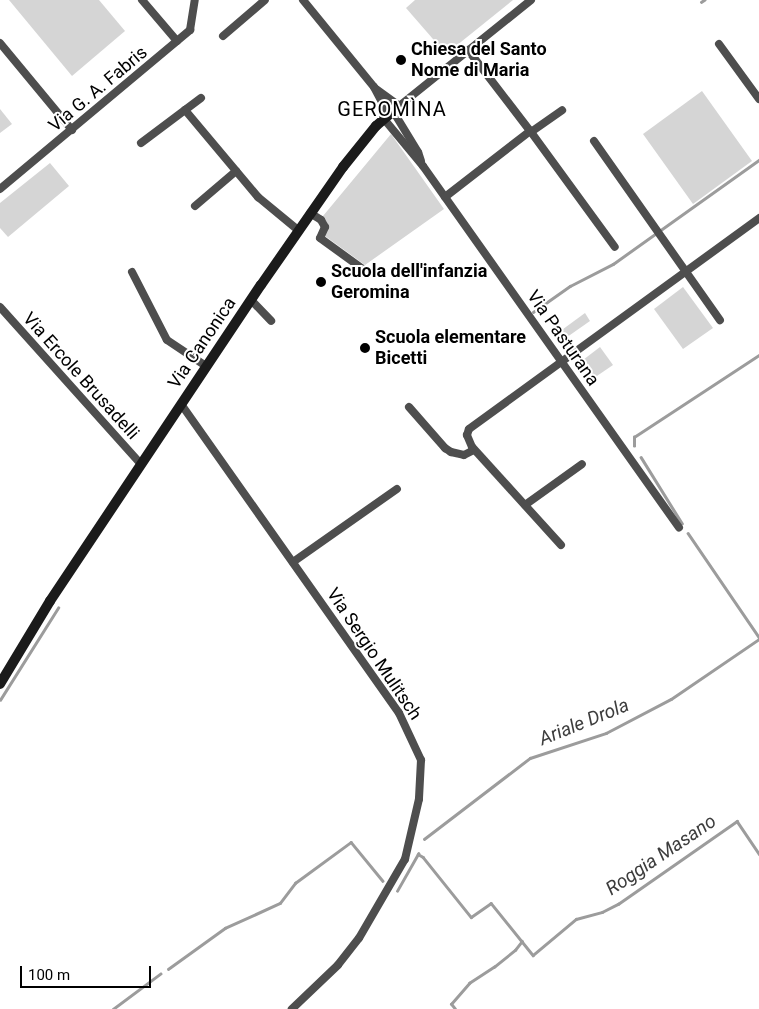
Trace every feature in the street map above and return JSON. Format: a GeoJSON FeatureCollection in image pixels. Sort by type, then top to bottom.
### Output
{"type":"FeatureCollection","features":[{"type":"Feature","properties":{"kind":"street"},"geometry":{"type":"LineString","coordinates":[[142,0],[178,41]]}},
{"type":"Feature","properties":{"kind":"street","name":"Via G. A. Fabris"},"geometry":{"type":"LineString","coordinates":[[0,189],[190,30],[196,0]]}},
{"type":"Feature","properties":{"kind":"street"},"geometry":{"type":"LineString","coordinates":[[223,36],[265,0]]}},
{"type":"Feature","properties":{"kind":"street"},"geometry":{"type":"LineString","coordinates":[[303,0],[374,87],[391,113]]}},
{"type":"Feature","properties":{"kind":"street","name":"Via Canonica"},"geometry":{"type":"LineString","coordinates":[[0,684],[50,601],[206,366],[343,167],[391,113],[531,0]]}},
{"type":"Feature","properties":{"kind":"street"},"geometry":{"type":"LineString","coordinates":[[0,44],[72,130]]}},
{"type":"Feature","properties":{"kind":"street"},"geometry":{"type":"LineString","coordinates":[[719,44],[759,99]]}},
{"type":"Feature","properties":{"kind":"street"},"geometry":{"type":"LineString","coordinates":[[468,50],[531,132],[614,247]]}},
{"type":"Feature","properties":{"kind":"street"},"geometry":{"type":"LineString","coordinates":[[374,87],[391,113]]}},
{"type":"Feature","properties":{"kind":"street"},"geometry":{"type":"LineString","coordinates":[[141,143],[201,98]]}},
{"type":"Feature","properties":{"kind":"street"},"geometry":{"type":"LineString","coordinates":[[185,110],[258,197],[298,230]]}},
{"type":"Feature","properties":{"kind":"street"},"geometry":{"type":"LineString","coordinates":[[445,197],[562,110]]}},
{"type":"Feature","properties":{"kind":"street","name":"Via Pasturana"},"geometry":{"type":"LineString","coordinates":[[391,113],[418,152],[423,166]]}},
{"type":"Feature","properties":{"kind":"street","name":"Via Pasturana"},"geometry":{"type":"LineString","coordinates":[[391,113],[423,166],[679,527]]}},
{"type":"Feature","properties":{"kind":"street"},"geometry":{"type":"LineString","coordinates":[[594,141],[720,320]]}},
{"type":"Feature","properties":{"kind":"street"},"geometry":{"type":"LineString","coordinates":[[195,206],[236,171]]}},
{"type":"Feature","properties":{"kind":"street"},"geometry":{"type":"LineString","coordinates":[[310,213],[321,220],[325,227],[320,238],[367,272]]}},
{"type":"Feature","properties":{"kind":"street"},"geometry":{"type":"LineString","coordinates":[[561,545],[474,450],[467,434],[472,424],[561,362],[759,218]]}},
{"type":"Feature","properties":{"kind":"street"},"geometry":{"type":"LineString","coordinates":[[132,272],[167,340],[206,366]]}},
{"type":"Feature","properties":{"kind":"street"},"geometry":{"type":"LineString","coordinates":[[251,300],[271,321]]}},
{"type":"Feature","properties":{"kind":"street","name":"Via Ercole Brusadelli"},"geometry":{"type":"LineString","coordinates":[[0,307],[141,464]]}},
{"type":"Feature","properties":{"kind":"street","name":"Via Sergio Mulitsch"},"geometry":{"type":"LineString","coordinates":[[181,404],[399,713],[421,760],[419,799],[405,859],[359,938],[338,965],[292,1009]]}},
{"type":"Feature","properties":{"kind":"street"},"geometry":{"type":"LineString","coordinates":[[410,407],[445,448],[451,452],[464,455],[474,450]]}},
{"type":"Feature","properties":{"kind":"street"},"geometry":{"type":"LineString","coordinates":[[525,505],[582,464]]}},
{"type":"Feature","properties":{"kind":"street"},"geometry":{"type":"LineString","coordinates":[[293,562],[397,489]]}},
{"type":"Feature","properties":{"kind":"shaded area"},"geometry":{"type":"Polygon","coordinates":[[[9,0],[99,0],[125,31],[72,76],[9,0]]]}},
{"type":"Feature","properties":{"kind":"shaded area"},"geometry":{"type":"Polygon","coordinates":[[[415,0],[513,0],[446,54],[406,8],[415,0]]]}},
{"type":"Feature","properties":{"kind":"shaded area"},"geometry":{"type":"Polygon","coordinates":[[[702,91],[752,161],[693,204],[643,134],[702,91]]]}},
{"type":"Feature","properties":{"kind":"shaded area"},"geometry":{"type":"Polygon","coordinates":[[[0,109],[12,124],[0,133],[0,109]]]}},
{"type":"Feature","properties":{"kind":"shaded area"},"geometry":{"type":"Polygon","coordinates":[[[391,134],[444,209],[365,265],[325,236],[329,226],[323,216],[391,134]]]}},
{"type":"Feature","properties":{"kind":"shaded area"},"geometry":{"type":"Polygon","coordinates":[[[50,163],[69,186],[8,237],[0,228],[0,203],[50,163]]]}},
{"type":"Feature","properties":{"kind":"shaded area"},"geometry":{"type":"Polygon","coordinates":[[[683,287],[713,328],[683,349],[654,309],[683,287]]]}},
{"type":"Feature","properties":{"kind":"shaded area"},"geometry":{"type":"Polygon","coordinates":[[[585,313],[590,321],[560,342],[555,335],[585,313]]]}},
{"type":"Feature","properties":{"kind":"shaded area"},"geometry":{"type":"Polygon","coordinates":[[[600,347],[613,365],[591,380],[579,363],[600,347]]]}},
{"type":"Feature","properties":{"kind":"waterway"},"geometry":{"type":"LineString","coordinates":[[533,312],[570,286],[613,264],[759,160]]}},
{"type":"Feature","properties":{"kind":"waterway","name":"Ariale Drola"},"geometry":{"type":"LineString","coordinates":[[634,446],[634,437],[759,355]]}},
{"type":"Feature","properties":{"kind":"waterway","name":"Ariale Drola"},"geometry":{"type":"LineString","coordinates":[[641,457],[682,523]]}},
{"type":"Feature","properties":{"kind":"waterway","name":"Ariale Drola"},"geometry":{"type":"LineString","coordinates":[[688,533],[759,637]]}},
{"type":"Feature","properties":{"kind":"waterway"},"geometry":{"type":"LineString","coordinates":[[0,700],[58,608]]}},
{"type":"Feature","properties":{"kind":"waterway","name":"Ariale Drola"},"geometry":{"type":"LineString","coordinates":[[424,839],[530,758],[606,733],[671,699],[759,639]]}},
{"type":"Feature","properties":{"kind":"waterway","name":"Roggia Masano"},"geometry":{"type":"LineString","coordinates":[[397,891],[418,854],[423,857],[471,917],[491,903],[533,955],[576,919],[602,912],[618,904],[737,821],[759,854]]}},
{"type":"Feature","properties":{"kind":"waterway","name":"Roggia Masano"},"geometry":{"type":"LineString","coordinates":[[168,969],[225,928],[280,903],[295,883],[351,842],[383,881]]}},
{"type":"Feature","properties":{"kind":"waterway","name":"Roggia Masano"},"geometry":{"type":"LineString","coordinates":[[455,1009],[451,1004],[469,983],[494,967],[515,950],[522,941]]}},
{"type":"Feature","properties":{"kind":"waterway","name":"Roggia Masano"},"geometry":{"type":"LineString","coordinates":[[113,1009],[160,974]]}},
{"type":"Feature","properties":{"kind":"place","name":"Chiesa del Santo Nome di Maria"},"geometry":{"type":"Point","coordinates":[401,60]}},
{"type":"Feature","properties":{"kind":"place","name":"Scuola dell'infanzia Geromina"},"geometry":{"type":"Point","coordinates":[321,282]}},
{"type":"Feature","properties":{"kind":"place","name":"Scuola elementare Bicetti"},"geometry":{"type":"Point","coordinates":[365,348]}},
{"type":"Feature","properties":{"kind":"district","name":"GEROMÌNA"},"geometry":{"type":"Point","coordinates":[392,109]}}]}
